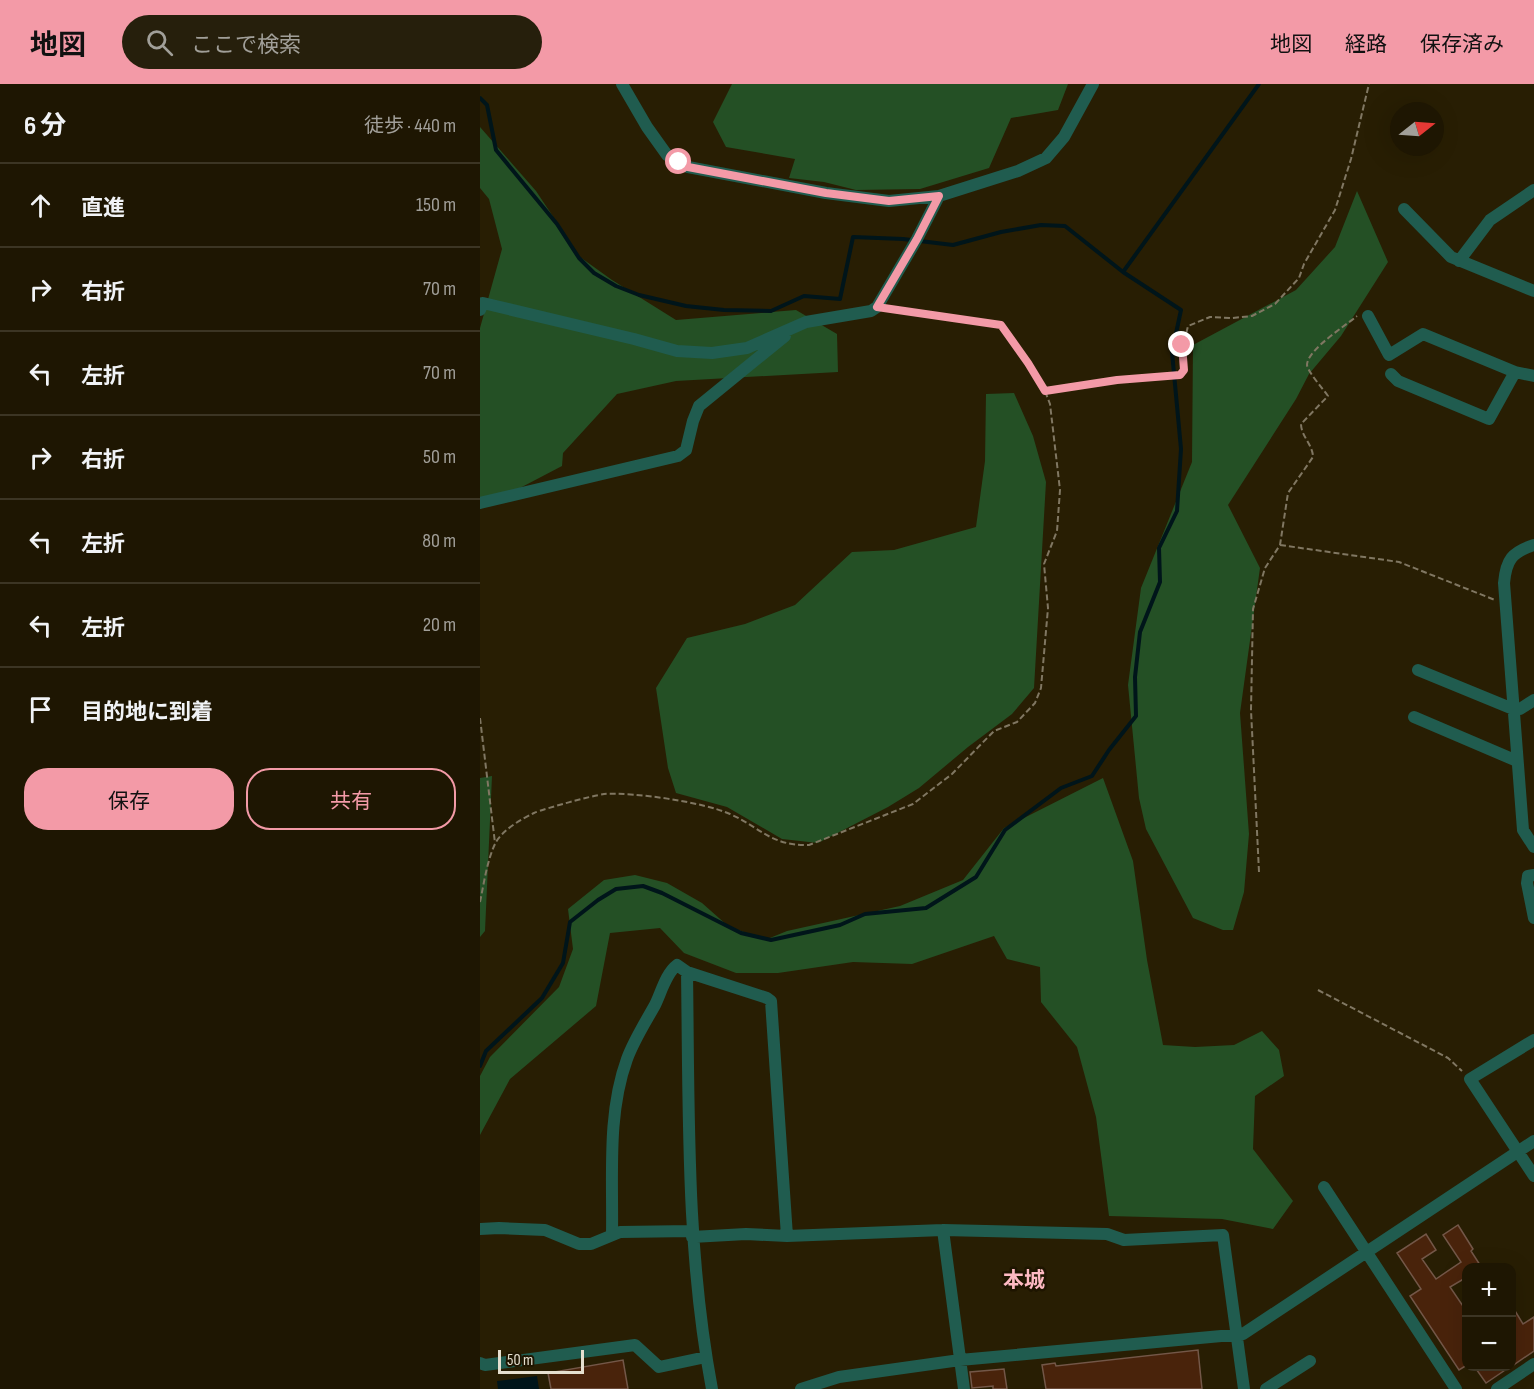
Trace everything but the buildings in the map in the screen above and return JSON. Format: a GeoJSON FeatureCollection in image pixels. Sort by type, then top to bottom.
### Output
{"type":"FeatureCollection","features":[{"type":"Feature","properties":{"kind":"street"},"geometry":{"type":"LineString","coordinates":[[622,84],[647,127],[668,155],[688,167],[826,193],[889,201],[939,196],[1018,171],[1046,158],[1064,137],[1093,84]]}},
{"type":"Feature","properties":{"kind":"street"},"geometry":{"type":"LineString","coordinates":[[1459,261],[1490,220],[1534,190]]}},
{"type":"Feature","properties":{"kind":"street"},"geometry":{"type":"LineString","coordinates":[[480,310],[483,303],[677,351],[712,353],[747,348],[806,322],[871,311],[877,307],[939,196]]}},
{"type":"Feature","properties":{"kind":"street"},"geometry":{"type":"LineString","coordinates":[[1404,209],[1451,257],[1534,291]]}},
{"type":"Feature","properties":{"kind":"street"},"geometry":{"type":"LineString","coordinates":[[1368,316],[1389,355],[1424,334],[1515,372],[1534,376]]}},
{"type":"Feature","properties":{"kind":"street"},"geometry":{"type":"LineString","coordinates":[[480,503],[678,456],[686,450],[699,406],[798,326]]}},
{"type":"Feature","properties":{"kind":"street"},"geometry":{"type":"LineString","coordinates":[[1391,374],[1398,381],[1489,419],[1515,372]]}},
{"type":"Feature","properties":{"kind":"street"},"geometry":{"type":"LineString","coordinates":[[1534,545],[1515,553],[1506,566],[1504,583],[1523,830],[1534,847]]}},
{"type":"Feature","properties":{"kind":"street"},"geometry":{"type":"LineString","coordinates":[[1418,670],[1513,709],[1520,709],[1534,700]]}},
{"type":"Feature","properties":{"kind":"street"},"geometry":{"type":"LineString","coordinates":[[1414,717],[1517,761]]}},
{"type":"Feature","properties":{"kind":"street"},"geometry":{"type":"LineString","coordinates":[[1534,875],[1528,876],[1527,883],[1534,918]]}},
{"type":"Feature","properties":{"kind":"street"},"geometry":{"type":"LineString","coordinates":[[612,1234],[613,1126],[616,1101],[627,1058],[672,969],[677,965],[687,972],[767,998],[771,1002],[787,1236]]}},
{"type":"Feature","properties":{"kind":"street"},"geometry":{"type":"LineString","coordinates":[[687,972],[692,1234],[706,1357],[712,1389]]}},
{"type":"Feature","properties":{"kind":"street"},"geometry":{"type":"LineString","coordinates":[[1534,1040],[1470,1079],[1534,1176]]}},
{"type":"Feature","properties":{"kind":"street"},"geometry":{"type":"LineString","coordinates":[[801,1389],[839,1377],[960,1360],[1236,1335],[1251,1331],[1534,1141]]}},
{"type":"Feature","properties":{"kind":"street"},"geometry":{"type":"LineString","coordinates":[[1324,1187],[1456,1389]]}},
{"type":"Feature","properties":{"kind":"street"},"geometry":{"type":"LineString","coordinates":[[480,1229],[545,1230],[579,1244],[591,1244],[620,1232],[787,1236],[943,1230],[1107,1234],[1124,1240],[1223,1235],[1244,1389]]}},
{"type":"Feature","properties":{"kind":"street"},"geometry":{"type":"LineString","coordinates":[[943,1230],[964,1389]]}},
{"type":"Feature","properties":{"kind":"street"},"geometry":{"type":"LineString","coordinates":[[480,1363],[485,1365],[635,1345],[660,1367],[706,1357]]}},
{"type":"Feature","properties":{"kind":"street"},"geometry":{"type":"LineString","coordinates":[[1266,1389],[1310,1361]]}},
{"type":"Feature","properties":{"kind":"street"},"geometry":{"type":"LineString","coordinates":[[1497,1389],[1534,1364]]}},
{"type":"Feature","properties":{"kind":"path"},"geometry":{"type":"LineString","coordinates":[[1045,391],[1117,380],[1180,375],[1184,370],[1182,351],[1188,326],[1210,317],[1252,316],[1275,304],[1299,278],[1304,264],[1335,210],[1351,159],[1369,84]]}},
{"type":"Feature","properties":{"kind":"path"},"geometry":{"type":"LineString","coordinates":[[495,843],[505,831],[534,813],[603,794],[689,802],[730,814],[772,839],[795,845],[809,845],[913,804],[952,774],[994,731],[1017,722],[1035,703],[1041,688],[1048,608],[1044,564],[1057,531],[1060,490],[1050,404],[1045,391],[1001,325],[877,307]]}},
{"type":"Feature","properties":{"kind":"path"},"geometry":{"type":"LineString","coordinates":[[1259,872],[1251,710],[1253,609],[1265,567],[1280,545],[1288,493],[1313,457],[1301,424],[1328,396],[1308,368],[1308,359],[1315,349],[1359,315],[1368,316]]}},
{"type":"Feature","properties":{"kind":"path"},"geometry":{"type":"LineString","coordinates":[[1280,545],[1399,562],[1506,605]]}},
{"type":"Feature","properties":{"kind":"path"},"geometry":{"type":"LineString","coordinates":[[480,718],[495,843],[480,902]]}},
{"type":"Feature","properties":{"kind":"path"},"geometry":{"type":"LineString","coordinates":[[1318,990],[1448,1058],[1470,1079]]}},
{"type":"Feature","properties":{"kind":"green space"},"geometry":{"type":"Polygon","coordinates":[[[732,84],[1068,84],[1058,110],[1011,118],[989,168],[920,189],[856,190],[824,182],[789,178],[795,159],[726,147],[713,122],[732,84]]]}},
{"type":"Feature","properties":{"kind":"green space"},"geometry":{"type":"Polygon","coordinates":[[[480,127],[536,191],[580,257],[612,280],[676,320],[796,310],[837,334],[838,372],[676,381],[617,394],[563,453],[562,466],[480,509],[480,328],[502,249],[489,199],[480,188],[480,127]]]}},
{"type":"Feature","properties":{"kind":"green space"},"geometry":{"type":"Polygon","coordinates":[[[1357,191],[1388,262],[1341,336],[1309,374],[1296,399],[1228,505],[1260,568],[1240,713],[1249,834],[1244,892],[1233,930],[1223,930],[1193,918],[1146,829],[1139,798],[1128,685],[1141,588],[1192,462],[1193,345],[1296,290],[1335,247],[1357,191]]]}},
{"type":"Feature","properties":{"kind":"green space"},"geometry":{"type":"Polygon","coordinates":[[[1014,393],[1033,436],[1046,482],[1034,688],[1012,714],[919,788],[888,807],[818,843],[782,839],[727,807],[676,793],[668,768],[656,688],[687,638],[745,624],[795,605],[852,552],[894,550],[976,527],[985,461],[986,394],[1014,393]]]}},
{"type":"Feature","properties":{"kind":"green space"},"geometry":{"type":"Polygon","coordinates":[[[492,776],[485,931],[480,937],[480,778],[492,776]]]}},
{"type":"Feature","properties":{"kind":"green space"},"geometry":{"type":"Polygon","coordinates":[[[1103,778],[1133,861],[1147,960],[1163,1045],[1195,1047],[1234,1045],[1262,1031],[1279,1050],[1284,1076],[1255,1096],[1253,1149],[1293,1201],[1273,1229],[1222,1219],[1109,1216],[1096,1117],[1077,1047],[1041,1002],[1040,967],[1007,959],[994,936],[912,964],[853,962],[778,973],[736,973],[684,953],[660,928],[610,933],[596,1006],[510,1079],[480,1135],[480,1076],[490,1057],[559,987],[573,949],[568,909],[604,880],[635,875],[667,883],[702,903],[728,926],[765,940],[787,931],[900,906],[963,880],[1004,828],[1103,778]]]}},
{"type":"Feature","properties":{"kind":"shaded area"},"geometry":{"type":"Polygon","coordinates":[[[537,1376],[539,1389],[498,1389],[497,1381],[537,1376]]]}},
{"type":"Feature","properties":{"kind":"waterway"},"geometry":{"type":"LineString","coordinates":[[1123,272],[1259,84]]}},
{"type":"Feature","properties":{"kind":"waterway"},"geometry":{"type":"LineString","coordinates":[[480,98],[487,105],[496,150],[557,224],[579,258],[594,273],[616,286],[639,295],[686,306],[771,311],[804,296],[840,299],[853,237],[903,239],[953,245],[1001,232],[1041,225],[1065,226],[1123,272],[1181,310],[1172,352],[1181,449],[1177,511],[1159,548],[1160,582],[1140,632],[1135,677],[1136,716],[1092,776],[1061,788],[1005,830],[976,877],[926,908],[865,914],[840,925],[771,940],[741,933],[662,893],[643,886],[616,889],[570,922],[563,963],[542,998],[486,1051],[480,1066]]}},
{"type":"Feature","properties":{"kind":"district","name":"本城"},"geometry":{"type":"Point","coordinates":[1024,1280]}},
{"type":"Feature","properties":{"kind":"route"},"geometry":{"type":"LineString","coordinates":[[679,162],[688,167],[826,193],[889,201],[939,196],[877,307],[1001,325],[1045,391],[1117,380],[1180,375],[1184,370],[1182,345]]}}]}
